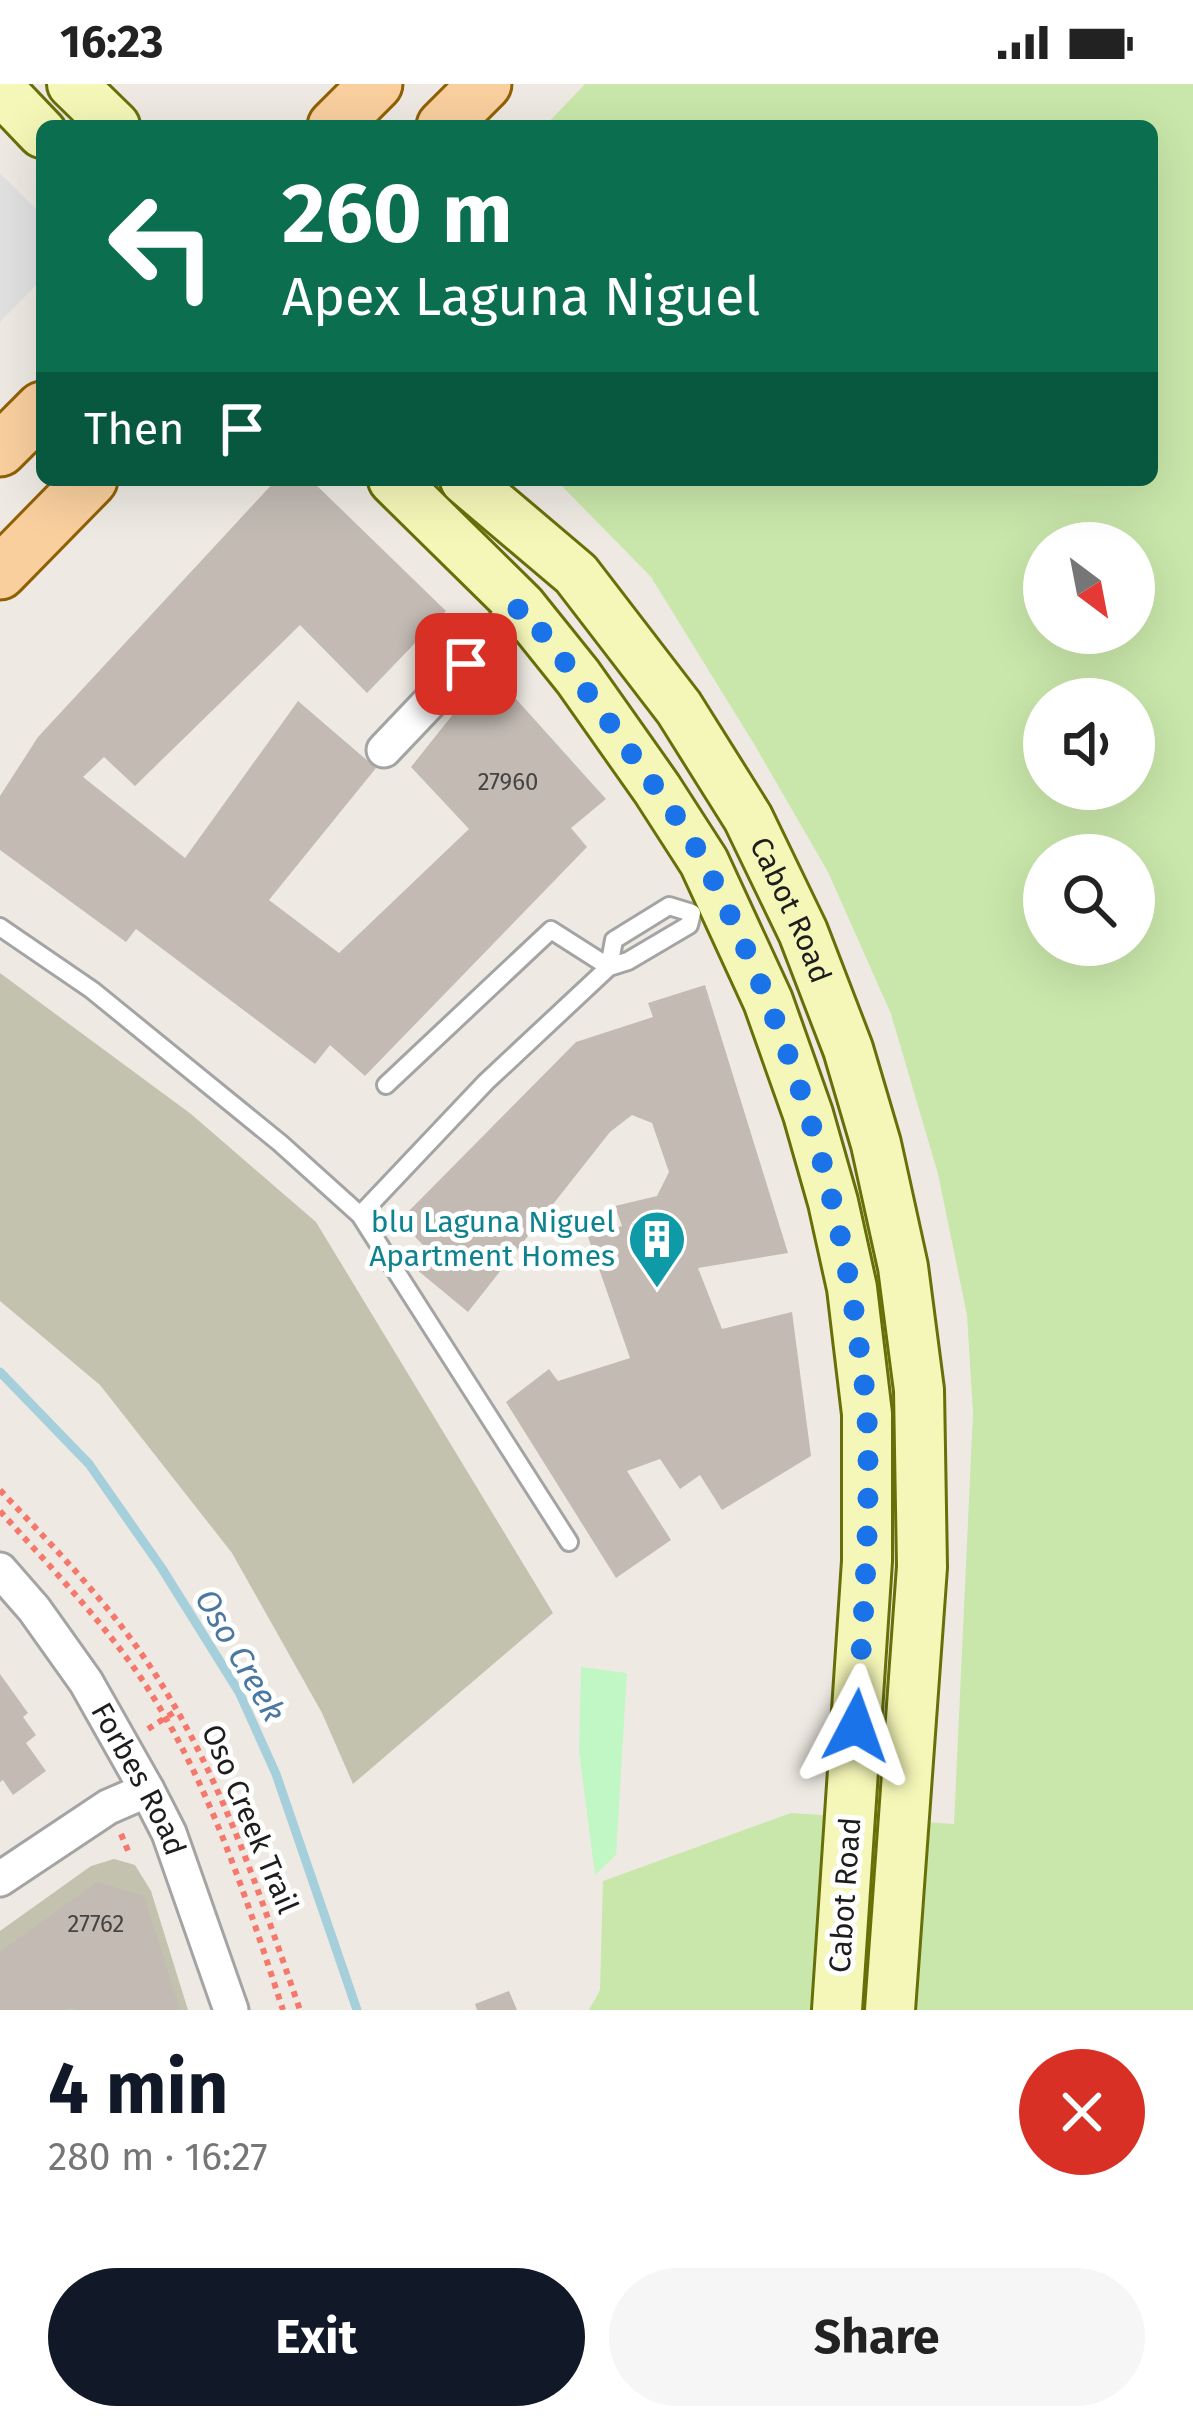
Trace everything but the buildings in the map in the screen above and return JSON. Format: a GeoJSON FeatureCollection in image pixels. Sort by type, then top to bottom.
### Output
{"type":"FeatureCollection","features":[{"type":"Feature","properties":{"kind":"main road"},"geometry":{"type":"LineString","coordinates":[[72,84],[109,120]]}},
{"type":"Feature","properties":{"kind":"main road"},"geometry":{"type":"LineString","coordinates":[[340,120],[376,84]]}},
{"type":"Feature","properties":{"kind":"main road"},"geometry":{"type":"LineString","coordinates":[[449,120],[485,84]]}},
{"type":"Feature","properties":{"kind":"main road"},"geometry":{"type":"LineString","coordinates":[[0,89],[36,127]]}},
{"type":"Feature","properties":{"kind":"main road"},"geometry":{"type":"LineString","coordinates":[[0,450],[36,414]]}},
{"type":"Feature","properties":{"kind":"main road"},"geometry":{"type":"LineString","coordinates":[[0,573],[85,486]]}},
{"type":"Feature","properties":{"kind":"main road","name":"Cabot Road"},"geometry":{"type":"LineString","coordinates":[[399,486],[521,606],[578,676],[704,862],[802,932],[848,1049],[876,1144],[903,1267],[919,1390],[922,1567],[890,2010]]}},
{"type":"Feature","properties":{"kind":"main road","name":"Cabot Road"},"geometry":{"type":"LineString","coordinates":[[472,486],[575,574],[679,708],[748,818],[734,887],[833,1202],[852,1288],[867,1414],[868,1561],[837,2010]]}},
{"type":"Feature","properties":{"kind":"street"},"geometry":{"type":"LineString","coordinates":[[383,750],[521,606]]}},
{"type":"Feature","properties":{"kind":"street","name":"Forbes Road"},"geometry":{"type":"LineString","coordinates":[[0,1570],[86,1682],[148,1790],[169,1833],[231,2010]]}},
{"type":"Feature","properties":{"kind":"street"},"geometry":{"type":"LineString","coordinates":[[0,1879],[108,1807],[148,1790]]}},
{"type":"Feature","properties":{"kind":"lane"},"geometry":{"type":"LineString","coordinates":[[609,967],[614,940],[668,906],[734,887]]}},
{"type":"Feature","properties":{"kind":"lane"},"geometry":{"type":"LineString","coordinates":[[360,1214],[486,1082],[609,967],[689,925],[734,887]]}},
{"type":"Feature","properties":{"kind":"lane"},"geometry":{"type":"LineString","coordinates":[[0,927],[92,991],[360,1214],[568,1542]]}},
{"type":"Feature","properties":{"kind":"lane"},"geometry":{"type":"LineString","coordinates":[[386,1084],[551,930],[609,967]]}},
{"type":"Feature","properties":{"kind":"path","name":"Oso Creek Trail"},"geometry":{"type":"LineString","coordinates":[[0,1490],[129,1636],[199,1750],[266,1912],[300,2010]]}},
{"type":"Feature","properties":{"kind":"path","name":"Oso Creek Trail"},"geometry":{"type":"LineString","coordinates":[[0,1511],[89,1610],[167,1722],[238,1876],[283,2010]]}},
{"type":"Feature","properties":{"kind":"shaded area"},"geometry":{"type":"Polygon","coordinates":[[[0,173],[36,209],[36,285],[0,322],[0,173]]]}},
{"type":"Feature","properties":{"kind":"shaded area"},"geometry":{"type":"Polygon","coordinates":[[[0,973],[191,1114],[316,1222],[553,1613],[353,1784],[322,1713],[232,1553],[100,1385],[0,1301],[0,973]]]}},
{"type":"Feature","properties":{"kind":"shaded area"},"geometry":{"type":"Polygon","coordinates":[[[114,1859],[135,1865],[151,1891],[188,2010],[0,2010],[0,1931],[91,1866],[114,1859]]]}},
{"type":"Feature","properties":{"kind":"green space"},"geometry":{"type":"Polygon","coordinates":[[[585,84],[1193,84],[1193,2010],[589,2010],[600,1990],[603,1881],[791,1813],[954,1824],[973,1413],[967,1315],[938,1174],[891,1014],[828,872],[651,577],[562,486],[1158,486],[1158,120],[551,120],[585,84]]]}},
{"type":"Feature","properties":{"kind":"green space"},"geometry":{"type":"Polygon","coordinates":[[[581,1667],[627,1673],[616,1855],[595,1875],[579,1752],[581,1667]]]}},
{"type":"Feature","properties":{"kind":"waterway","name":"Oso Creek"},"geometry":{"type":"LineString","coordinates":[[0,1372],[89,1464],[239,1692],[276,1774],[357,2010]]}},
{"type":"Feature","properties":{"kind":"place","name":"blu Laguna Niguel Apartment Homes"},"geometry":{"type":"Point","coordinates":[657,1290]}},
{"type":"Feature","properties":{"kind":"route"},"geometry":{"type":"LineString","coordinates":[[466,664],[521,606],[578,676],[704,862],[768,1001],[808,1114],[852,1288],[867,1414],[868,1561],[856,1726]]}}]}
